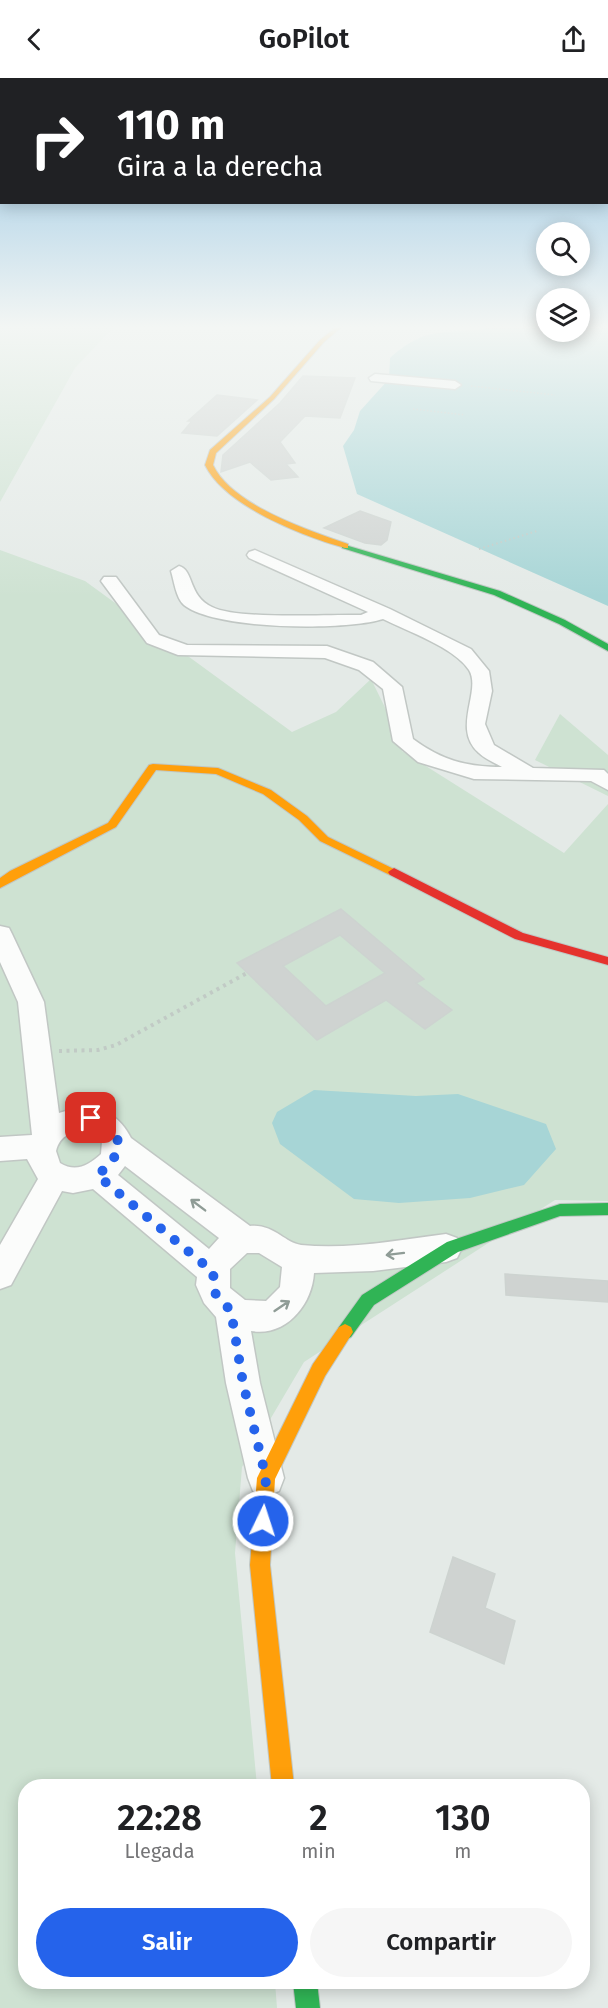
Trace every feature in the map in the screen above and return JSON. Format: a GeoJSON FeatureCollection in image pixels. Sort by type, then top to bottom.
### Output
{"type":"FeatureCollection","features":[{"type":"Feature","properties":{"kind":"main road"},"geometry":{"type":"LineString","coordinates":[[251,417],[213,452],[208,463],[211,475],[239,496],[286,524],[358,551],[412,565],[523,603],[608,648]]}},
{"type":"Feature","properties":{"kind":"main road"},"geometry":{"type":"LineString","coordinates":[[0,884],[14,874],[112,825],[153,767],[218,771],[267,792],[303,818],[324,839],[407,877],[519,936],[608,962]]}},
{"type":"Feature","properties":{"kind":"main road"},"geometry":{"type":"LineString","coordinates":[[282,1779],[260,1564],[266,1478],[319,1371],[368,1300],[453,1247],[560,1210],[608,1209]]}},
{"type":"Feature","properties":{"kind":"main road"},"geometry":{"type":"LineString","coordinates":[[306,1989],[308,2008]]}},
{"type":"Feature","properties":{"kind":"street"},"geometry":{"type":"LineString","coordinates":[[255,555],[384,613],[464,653],[480,670],[482,691],[475,724],[485,748],[530,775]]}},
{"type":"Feature","properties":{"kind":"street"},"geometry":{"type":"LineString","coordinates":[[179,571],[189,600],[207,612],[239,619],[362,620],[384,613]]}},
{"type":"Feature","properties":{"kind":"street"},"geometry":{"type":"LineString","coordinates":[[110,581],[153,639],[184,651],[327,652],[366,666],[392,687],[403,741],[425,758],[474,773],[596,775],[608,784]]}},
{"type":"Feature","properties":{"kind":"street"},"geometry":{"type":"LineString","coordinates":[[394,634],[417,648],[437,642],[464,653]]}},
{"type":"Feature","properties":{"kind":"street"},"geometry":{"type":"LineString","coordinates":[[0,934],[31,1002],[38,1051],[44,1141],[41,1158],[46,1168],[55,1176],[68,1180],[97,1175],[108,1167],[116,1156],[119,1145],[115,1132],[105,1123],[91,1118],[75,1119],[60,1125],[44,1141],[0,1149]]}},
{"type":"Feature","properties":{"kind":"street"},"geometry":{"type":"LineString","coordinates":[[119,1145],[245,1240]]}},
{"type":"Feature","properties":{"kind":"street"},"geometry":{"type":"LineString","coordinates":[[97,1175],[213,1272]]}},
{"type":"Feature","properties":{"kind":"street"},"geometry":{"type":"LineString","coordinates":[[0,1275],[55,1176]]}},
{"type":"Feature","properties":{"kind":"street"},"geometry":{"type":"LineString","coordinates":[[296,1259],[300,1272],[299,1287],[291,1300],[279,1310],[263,1316],[246,1316],[231,1311],[215,1293],[213,1272],[219,1258],[231,1247],[245,1240],[266,1240],[296,1259],[361,1258],[453,1247]]}},
{"type":"Feature","properties":{"kind":"street"},"geometry":{"type":"LineString","coordinates":[[231,1311],[243,1383],[266,1478]]}},
{"type":"Feature","properties":{"kind":"path"},"geometry":{"type":"LineString","coordinates":[[479,549],[537,531]]}},
{"type":"Feature","properties":{"kind":"path"},"geometry":{"type":"LineString","coordinates":[[38,1051],[98,1050],[116,1045],[248,973]]}},
{"type":"Feature","properties":{"kind":"green space"},"geometry":{"type":"Polygon","coordinates":[[[0,417],[48,417],[0,502],[0,417]]]}},
{"type":"Feature","properties":{"kind":"green space"},"geometry":{"type":"Polygon","coordinates":[[[0,550],[85,581],[292,732],[336,712],[371,679],[399,736],[402,751],[564,853],[608,804],[608,1201],[555,1200],[304,1362],[242,1467],[235,1553],[256,1779],[18,1779],[18,1989],[276,1989],[277,2008],[0,2008],[0,550]]]}},
{"type":"Feature","properties":{"kind":"green space"},"geometry":{"type":"Polygon","coordinates":[[[560,714],[608,755],[608,796],[535,760],[560,714]]]}},
{"type":"Feature","properties":{"kind":"water"},"geometry":{"type":"Polygon","coordinates":[[[358,417],[608,417],[608,606],[357,494],[343,446],[354,430],[358,417]]]}},
{"type":"Feature","properties":{"kind":"water"},"geometry":{"type":"Polygon","coordinates":[[[314,1090],[416,1096],[458,1094],[546,1124],[556,1149],[524,1185],[470,1198],[399,1203],[354,1199],[280,1144],[272,1123],[277,1112],[314,1090]]]}},
{"type":"Feature","properties":{"kind":"building"},"geometry":{"type":"Polygon","coordinates":[[[192,417],[238,417],[217,436],[182,433],[192,421],[188,421],[192,417]]]}},
{"type":"Feature","properties":{"kind":"building"},"geometry":{"type":"Polygon","coordinates":[[[265,417],[304,417],[280,442],[295,463],[286,464],[298,477],[271,480],[250,462],[221,472],[223,455],[265,417]]]}},
{"type":"Feature","properties":{"kind":"building"},"geometry":{"type":"Polygon","coordinates":[[[360,511],[391,522],[387,540],[381,545],[365,543],[324,528],[360,511]]]}},
{"type":"Feature","properties":{"kind":"building"},"geometry":{"type":"Polygon","coordinates":[[[341,909],[424,979],[416,983],[452,1010],[425,1029],[386,1000],[317,1040],[237,963],[341,909]],[[340,935],[283,966],[326,1006],[385,973],[340,935]]]}},
{"type":"Feature","properties":{"kind":"building"},"geometry":{"type":"Polygon","coordinates":[[[505,1274],[608,1281],[608,1302],[506,1295],[505,1274]]]}},
{"type":"Feature","properties":{"kind":"building"},"geometry":{"type":"Polygon","coordinates":[[[453,1557],[495,1574],[485,1608],[515,1621],[504,1664],[430,1632],[453,1557]]]}},
{"type":"Feature","properties":{"kind":"traffic: fast"},"geometry":{"type":"LineString","coordinates":[[345,546],[497,593],[562,622],[608,648]]}},
{"type":"Feature","properties":{"kind":"traffic: fast"},"geometry":{"type":"LineString","coordinates":[[345,1332],[368,1300],[453,1247],[560,1210],[608,1209]]}},
{"type":"Feature","properties":{"kind":"traffic: fast"},"geometry":{"type":"LineString","coordinates":[[306,1989],[308,2008]]}},
{"type":"Feature","properties":{"kind":"traffic: slow"},"geometry":{"type":"LineString","coordinates":[[251,417],[213,452],[209,465],[215,477],[246,502],[268,514],[345,546]]}},
{"type":"Feature","properties":{"kind":"traffic: slow"},"geometry":{"type":"LineString","coordinates":[[0,884],[14,874],[112,825],[153,767],[218,771],[267,792],[303,818],[324,839],[394,872]]}},
{"type":"Feature","properties":{"kind":"traffic: slow"},"geometry":{"type":"LineString","coordinates":[[282,1779],[260,1565],[266,1478],[319,1370],[345,1332]]}},
{"type":"Feature","properties":{"kind":"traffic: jam"},"geometry":{"type":"LineString","coordinates":[[394,872],[519,936],[608,961]]}},
{"type":"Feature","properties":{"kind":"route"},"geometry":{"type":"LineString","coordinates":[[91,1118],[105,1123],[115,1132],[119,1145],[116,1156],[108,1167],[97,1175],[213,1272],[215,1293],[231,1311],[243,1383],[266,1478],[263,1521]]}}]}
